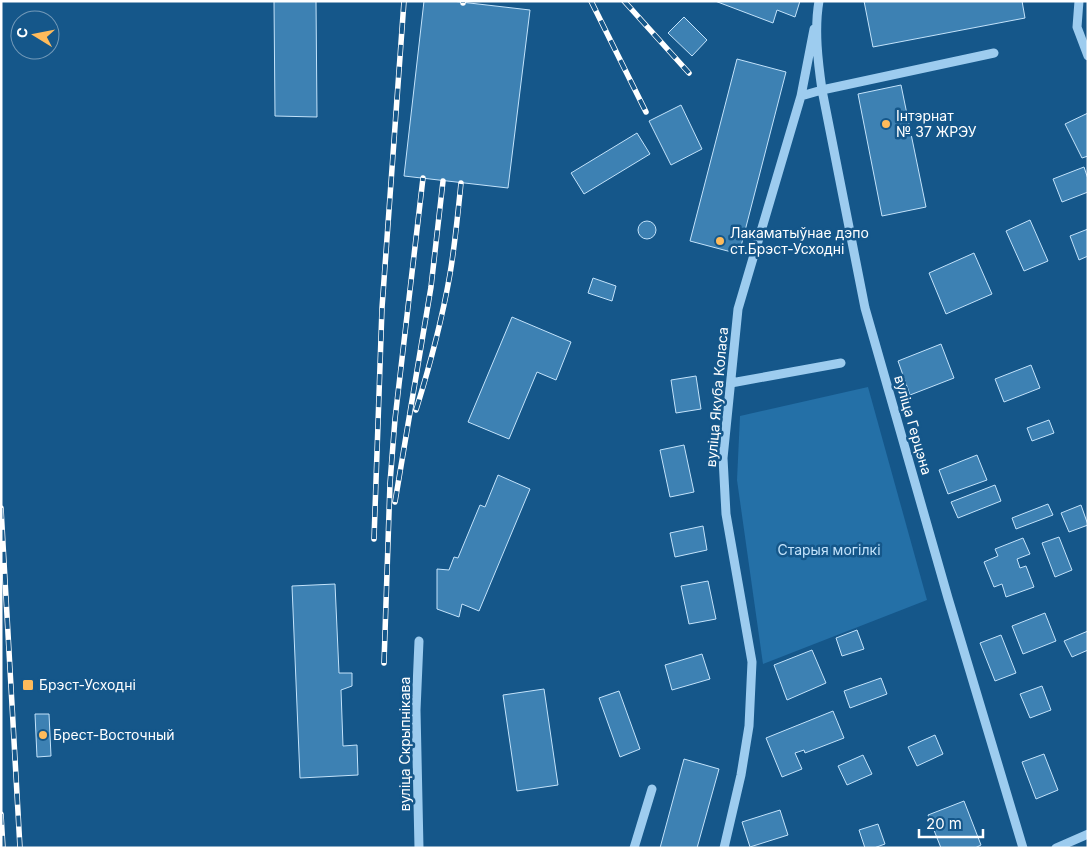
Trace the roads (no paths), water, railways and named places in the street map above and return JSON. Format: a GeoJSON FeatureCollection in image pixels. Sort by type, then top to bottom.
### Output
{"type":"FeatureCollection","features":[{"type":"Feature","properties":{"kind":"street","name":"вуліца Герцэна"},"geometry":{"type":"LineString","coordinates":[[818,1],[819,72],[865,308],[945,588],[1023,848]]}},
{"type":"Feature","properties":{"kind":"street"},"geometry":{"type":"LineString","coordinates":[[1079,1],[1077,27],[1088,56]]}},
{"type":"Feature","properties":{"kind":"street","name":"вуліца Якуба Коласа"},"geometry":{"type":"LineString","coordinates":[[724,848],[741,775],[749,726],[752,662],[726,514],[723,458],[738,310],[801,96],[817,14]]}},
{"type":"Feature","properties":{"kind":"street"},"geometry":{"type":"LineString","coordinates":[[801,96],[994,53]]}},
{"type":"Feature","properties":{"kind":"street"},"geometry":{"type":"LineString","coordinates":[[731,383],[841,363]]}},
{"type":"Feature","properties":{"kind":"street","name":"вуліца Скрыпнікава"},"geometry":{"type":"LineString","coordinates":[[419,641],[416,710],[419,848]]}},
{"type":"Feature","properties":{"kind":"street"},"geometry":{"type":"LineString","coordinates":[[634,848],[652,789]]}},
{"type":"Feature","properties":{"kind":"street"},"geometry":{"type":"LineString","coordinates":[[1056,848],[1088,834]]}},
{"type":"Feature","properties":{"kind":"railway"},"geometry":{"type":"LineString","coordinates":[[374,539],[382,308],[404,1]]}},
{"type":"Feature","properties":{"kind":"railway"},"geometry":{"type":"LineString","coordinates":[[591,1],[646,112]]}},
{"type":"Feature","properties":{"kind":"railway"},"geometry":{"type":"LineString","coordinates":[[624,1],[689,73]]}},
{"type":"Feature","properties":{"kind":"railway"},"geometry":{"type":"LineString","coordinates":[[384,663],[390,483],[395,419],[423,178]]}},
{"type":"Feature","properties":{"kind":"railway"},"geometry":{"type":"LineString","coordinates":[[395,502],[431,287],[443,181]]}},
{"type":"Feature","properties":{"kind":"railway"},"geometry":{"type":"LineString","coordinates":[[416,410],[447,291],[461,183]]}},
{"type":"Feature","properties":{"kind":"railway"},"geometry":{"type":"LineString","coordinates":[[1,508],[20,848]]}},
{"type":"Feature","properties":{"kind":"railway"},"geometry":{"type":"LineString","coordinates":[[1,814],[3,848]]}},
{"type":"Feature","properties":{"kind":"place","name":"Інтэрнат № 37 ЖРЭУ"},"geometry":{"type":"Point","coordinates":[886,124]}},
{"type":"Feature","properties":{"kind":"place","name":"Лакаматыўнае дэпо ст.Брэст-Усходні"},"geometry":{"type":"Point","coordinates":[720,241]}},
{"type":"Feature","properties":{"kind":"place","name":"Брэст-Усходні"},"geometry":{"type":"Point","coordinates":[28,685]}},
{"type":"Feature","properties":{"kind":"place","name":"Брест-Восточный"},"geometry":{"type":"Point","coordinates":[43,735]}},
{"type":"Feature","properties":{"kind":"park label","name":"Старыя могілкі"},"geometry":{"type":"Point","coordinates":[829,550]}}]}
